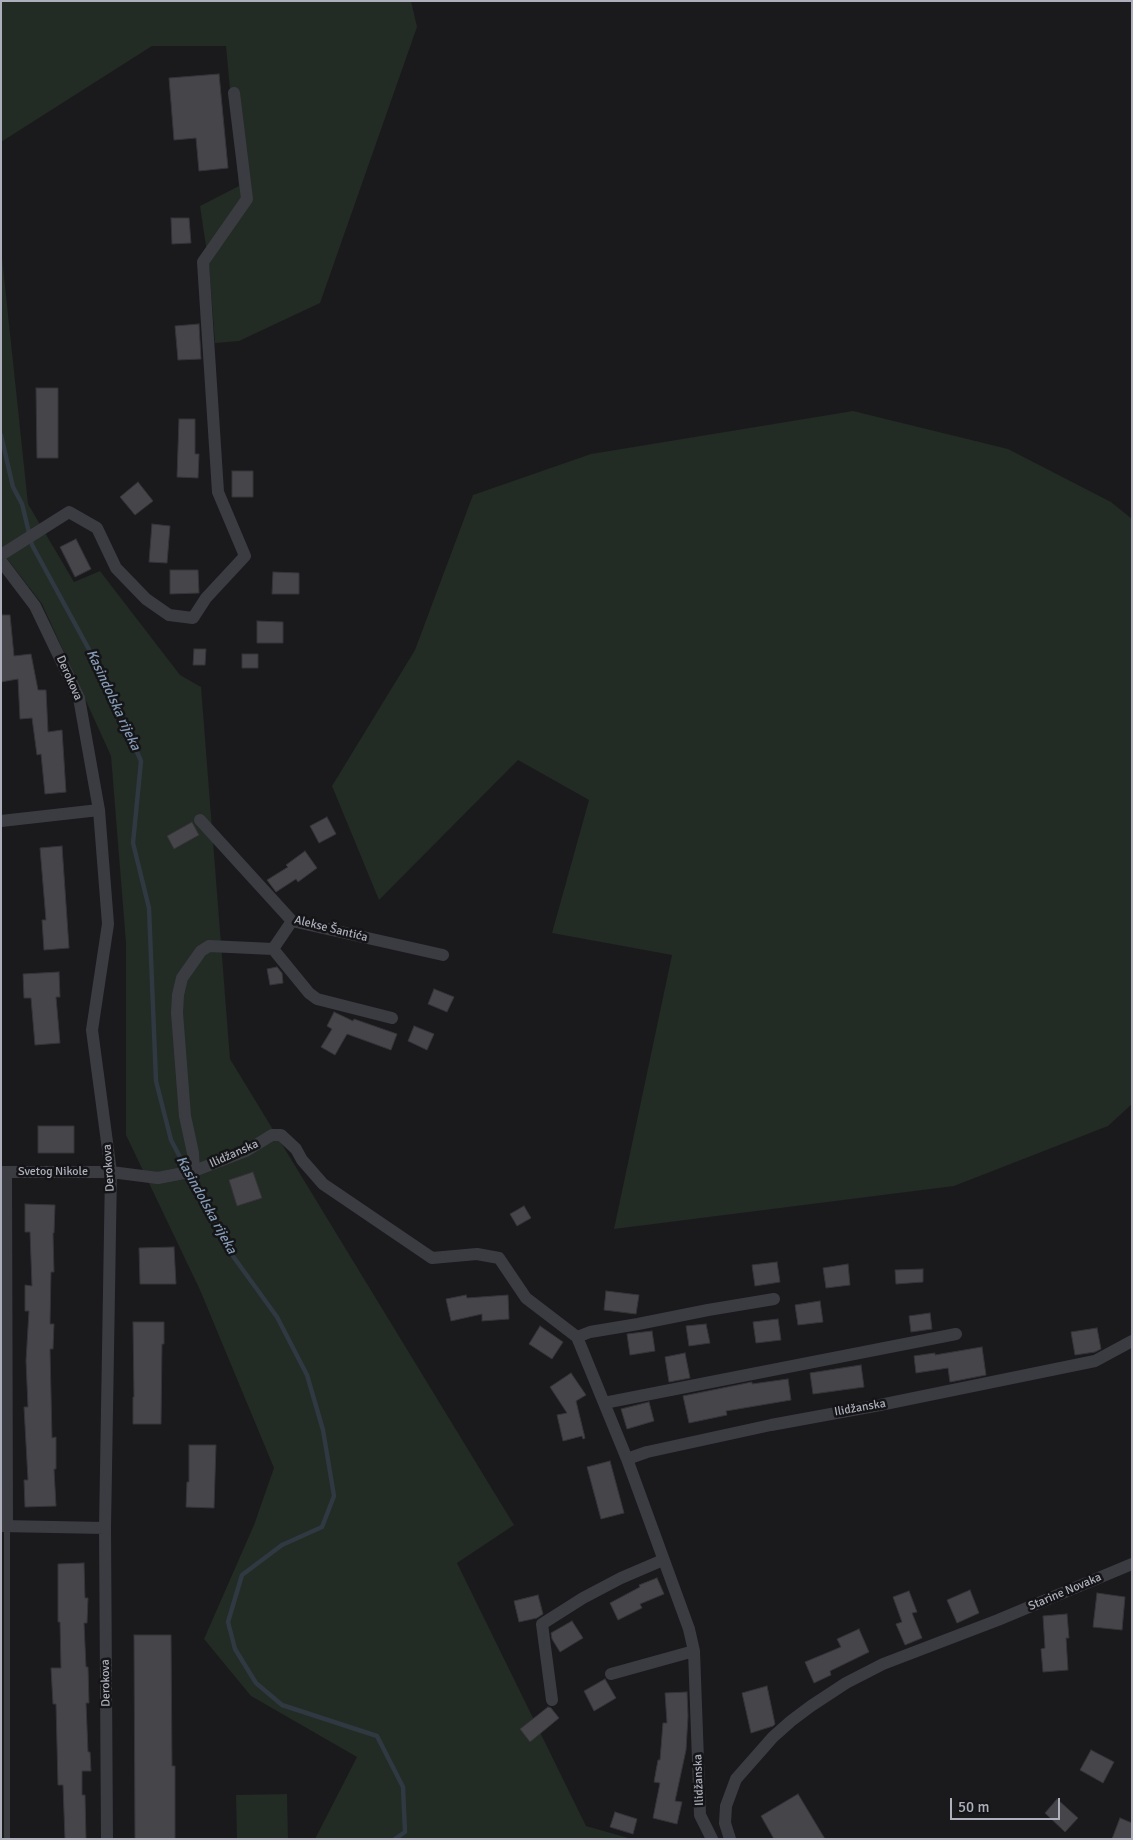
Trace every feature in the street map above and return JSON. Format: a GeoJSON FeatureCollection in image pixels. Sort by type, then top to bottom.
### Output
{"type":"FeatureCollection","features":[{"type":"Feature","properties":{"kind":"street"},"geometry":{"type":"LineString","coordinates":[[1,556],[69,512],[97,528],[116,568],[146,599],[169,615],[193,618],[206,598],[246,556],[218,492],[203,262],[247,199],[234,93]]}},
{"type":"Feature","properties":{"kind":"street","name":"Derokova"},"geometry":{"type":"LineString","coordinates":[[1,561],[35,606],[79,698],[99,810],[108,924],[92,1030],[111,1172],[104,1528],[108,1839]]}},
{"type":"Feature","properties":{"kind":"street"},"geometry":{"type":"LineString","coordinates":[[1,822],[99,810]]}},
{"type":"Feature","properties":{"kind":"street","name":"Alekse Šantića"},"geometry":{"type":"LineString","coordinates":[[200,820],[292,922],[444,955]]}},
{"type":"Feature","properties":{"kind":"street"},"geometry":{"type":"LineString","coordinates":[[292,922],[273,949],[308,993],[317,999],[392,1018]]}},
{"type":"Feature","properties":{"kind":"street","name":"Ilidžanska"},"geometry":{"type":"LineString","coordinates":[[273,949],[209,946],[202,950],[182,978],[178,995],[177,1013],[185,1116],[193,1153],[194,1171],[246,1151],[272,1135],[281,1135],[296,1149],[302,1160],[323,1184],[432,1258],[477,1254],[499,1258],[526,1298],[577,1337],[627,1459],[689,1629],[694,1651],[700,1815],[712,1839]]}},
{"type":"Feature","properties":{"kind":"street","name":"Svetog Nikole"},"geometry":{"type":"LineString","coordinates":[[4,1172],[111,1172],[158,1178],[194,1171]]}},
{"type":"Feature","properties":{"kind":"street"},"geometry":{"type":"LineString","coordinates":[[4,1172],[4,1526],[104,1528]]}},
{"type":"Feature","properties":{"kind":"street"},"geometry":{"type":"LineString","coordinates":[[577,1337],[590,1332],[774,1299]]}},
{"type":"Feature","properties":{"kind":"street"},"geometry":{"type":"LineString","coordinates":[[604,1403],[956,1334]]}},
{"type":"Feature","properties":{"kind":"street","name":"Ilidžanska"},"geometry":{"type":"LineString","coordinates":[[627,1459],[647,1452],[771,1424],[880,1405],[1095,1361],[1132,1341]]}},
{"type":"Feature","properties":{"kind":"street"},"geometry":{"type":"LineString","coordinates":[[552,1700],[542,1624],[583,1598],[634,1572],[663,1560]]}},
{"type":"Feature","properties":{"kind":"street","name":"Starine Novaka"},"geometry":{"type":"LineString","coordinates":[[998,1620],[1132,1564]]}},
{"type":"Feature","properties":{"kind":"street","name":"Ilidžanska"},"geometry":{"type":"LineString","coordinates":[[730,1839],[726,1823],[726,1806],[736,1780],[768,1743],[791,1721],[846,1684],[883,1664],[998,1620]]}},
{"type":"Feature","properties":{"kind":"street"},"geometry":{"type":"LineString","coordinates":[[611,1674],[694,1651]]}},
{"type":"Feature","properties":{"kind":"lane"},"geometry":{"type":"LineString","coordinates":[[4,1526],[7,1839]]}},
{"type":"Feature","properties":{"kind":"shaded area"},"geometry":{"type":"Polygon","coordinates":[[[1,1],[411,1],[417,27],[320,303],[239,341],[215,343],[209,266],[200,206],[239,186],[226,46],[152,46],[1,142],[1,1]]]}},
{"type":"Feature","properties":{"kind":"shaded area"},"geometry":{"type":"Polygon","coordinates":[[[1,248],[28,504],[74,582],[100,571],[180,675],[201,687],[230,1059],[514,1525],[457,1563],[586,1826],[632,1839],[315,1839],[357,1757],[251,1696],[204,1639],[254,1525],[274,1468],[200,1290],[126,1135],[126,943],[111,756],[42,604],[1,551],[1,248]]]}},
{"type":"Feature","properties":{"kind":"shaded area"},"geometry":{"type":"Polygon","coordinates":[[[853,411],[1008,449],[1111,502],[1132,519],[1132,1104],[1108,1126],[954,1186],[614,1229],[672,955],[552,933],[589,800],[518,760],[379,900],[332,786],[415,650],[473,495],[591,454],[853,411]]]}},
{"type":"Feature","properties":{"kind":"shaded area"},"geometry":{"type":"Polygon","coordinates":[[[287,1794],[288,1839],[237,1839],[236,1795],[287,1794]]]}},
{"type":"Feature","properties":{"kind":"building"},"geometry":{"type":"Polygon","coordinates":[[[219,74],[228,168],[199,171],[196,138],[174,140],[169,78],[219,74]]]}},
{"type":"Feature","properties":{"kind":"building"},"geometry":{"type":"Polygon","coordinates":[[[171,218],[189,218],[191,243],[172,244],[171,218]]]}},
{"type":"Feature","properties":{"kind":"building"},"geometry":{"type":"Polygon","coordinates":[[[199,324],[201,359],[178,360],[175,326],[199,324]]]}},
{"type":"Feature","properties":{"kind":"building"},"geometry":{"type":"Polygon","coordinates":[[[36,388],[58,388],[58,458],[37,458],[36,388]]]}},
{"type":"Feature","properties":{"kind":"building"},"geometry":{"type":"Polygon","coordinates":[[[179,419],[195,419],[195,454],[199,454],[198,478],[177,477],[179,419]]]}},
{"type":"Feature","properties":{"kind":"building"},"geometry":{"type":"Polygon","coordinates":[[[232,471],[253,471],[253,497],[232,497],[232,471]]]}},
{"type":"Feature","properties":{"kind":"building"},"geometry":{"type":"Polygon","coordinates":[[[138,482],[153,501],[135,515],[120,497],[138,482]]]}},
{"type":"Feature","properties":{"kind":"building"},"geometry":{"type":"Polygon","coordinates":[[[152,524],[170,526],[167,563],[149,562],[152,524]]]}},
{"type":"Feature","properties":{"kind":"building"},"geometry":{"type":"Polygon","coordinates":[[[76,539],[91,569],[75,577],[60,547],[76,539]]]}},
{"type":"Feature","properties":{"kind":"building"},"geometry":{"type":"Polygon","coordinates":[[[170,570],[198,570],[199,593],[170,594],[170,570]]]}},
{"type":"Feature","properties":{"kind":"building"},"geometry":{"type":"Polygon","coordinates":[[[273,572],[299,573],[299,594],[272,594],[273,572]]]}},
{"type":"Feature","properties":{"kind":"building"},"geometry":{"type":"Polygon","coordinates":[[[1,615],[10,615],[14,656],[31,654],[38,690],[46,690],[48,732],[62,730],[66,792],[45,794],[41,754],[37,755],[32,718],[20,719],[18,679],[1,682],[1,615]]]}},
{"type":"Feature","properties":{"kind":"building"},"geometry":{"type":"Polygon","coordinates":[[[257,621],[283,622],[283,643],[257,643],[257,621]]]}},
{"type":"Feature","properties":{"kind":"building"},"geometry":{"type":"Polygon","coordinates":[[[194,649],[206,649],[205,665],[193,665],[194,649]]]}},
{"type":"Feature","properties":{"kind":"building"},"geometry":{"type":"Polygon","coordinates":[[[242,654],[258,654],[258,668],[242,668],[242,654]]]}},
{"type":"Feature","properties":{"kind":"building"},"geometry":{"type":"Polygon","coordinates":[[[327,817],[336,834],[319,843],[310,826],[327,817]]]}},
{"type":"Feature","properties":{"kind":"building"},"geometry":{"type":"Polygon","coordinates":[[[192,822],[199,835],[174,849],[167,836],[192,822]]]}},
{"type":"Feature","properties":{"kind":"building"},"geometry":{"type":"Polygon","coordinates":[[[62,846],[69,948],[44,950],[42,920],[46,920],[40,848],[62,846]]]}},
{"type":"Feature","properties":{"kind":"building"},"geometry":{"type":"Polygon","coordinates":[[[305,851],[317,868],[298,882],[296,879],[276,892],[267,880],[288,867],[286,865],[305,851]]]}},
{"type":"Feature","properties":{"kind":"building"},"geometry":{"type":"Polygon","coordinates":[[[277,967],[282,973],[283,983],[270,985],[267,969],[277,967]]]}},
{"type":"Feature","properties":{"kind":"building"},"geometry":{"type":"Polygon","coordinates":[[[59,972],[60,997],[56,997],[60,1043],[35,1045],[31,998],[24,998],[23,974],[59,972]]]}},
{"type":"Feature","properties":{"kind":"building"},"geometry":{"type":"Polygon","coordinates":[[[434,989],[454,997],[447,1012],[428,1004],[434,989]]]}},
{"type":"Feature","properties":{"kind":"building"},"geometry":{"type":"Polygon","coordinates":[[[334,1012],[353,1021],[354,1019],[397,1034],[391,1050],[347,1034],[335,1055],[321,1047],[332,1029],[327,1026],[334,1012]]]}},
{"type":"Feature","properties":{"kind":"building"},"geometry":{"type":"Polygon","coordinates":[[[414,1026],[434,1034],[427,1050],[408,1041],[414,1026]]]}},
{"type":"Feature","properties":{"kind":"building"},"geometry":{"type":"Polygon","coordinates":[[[38,1126],[74,1126],[74,1153],[38,1153],[38,1126]]]}},
{"type":"Feature","properties":{"kind":"building"},"geometry":{"type":"Polygon","coordinates":[[[253,1172],[262,1198],[237,1206],[229,1180],[253,1172]]]}},
{"type":"Feature","properties":{"kind":"building"},"geometry":{"type":"Polygon","coordinates":[[[25,1204],[55,1205],[53,1233],[54,1272],[51,1272],[50,1324],[54,1324],[53,1349],[50,1349],[52,1438],[56,1437],[56,1469],[54,1469],[56,1506],[25,1507],[24,1480],[28,1480],[24,1407],[28,1407],[26,1361],[29,1311],[25,1311],[25,1285],[32,1286],[30,1232],[25,1232],[25,1204]]]}},
{"type":"Feature","properties":{"kind":"building"},"geometry":{"type":"Polygon","coordinates":[[[524,1206],[531,1218],[517,1226],[510,1214],[524,1206]]]}},
{"type":"Feature","properties":{"kind":"building"},"geometry":{"type":"Polygon","coordinates":[[[174,1247],[176,1284],[140,1284],[139,1248],[174,1247]]]}},
{"type":"Feature","properties":{"kind":"building"},"geometry":{"type":"Polygon","coordinates":[[[777,1262],[780,1282],[755,1286],[752,1265],[777,1262]]]}},
{"type":"Feature","properties":{"kind":"building"},"geometry":{"type":"Polygon","coordinates":[[[848,1264],[850,1285],[826,1288],[823,1268],[848,1264]]]}},
{"type":"Feature","properties":{"kind":"building"},"geometry":{"type":"Polygon","coordinates":[[[923,1269],[923,1282],[896,1284],[895,1270],[923,1269]]]}},
{"type":"Feature","properties":{"kind":"building"},"geometry":{"type":"Polygon","coordinates":[[[606,1291],[639,1295],[636,1314],[604,1310],[606,1291]]]}},
{"type":"Feature","properties":{"kind":"building"},"geometry":{"type":"Polygon","coordinates":[[[466,1295],[467,1298],[508,1295],[509,1319],[482,1321],[482,1314],[451,1321],[446,1299],[466,1295]]]}},
{"type":"Feature","properties":{"kind":"building"},"geometry":{"type":"Polygon","coordinates":[[[820,1301],[823,1322],[798,1325],[795,1305],[820,1301]]]}},
{"type":"Feature","properties":{"kind":"building"},"geometry":{"type":"Polygon","coordinates":[[[930,1313],[932,1329],[911,1332],[909,1316],[930,1313]]]}},
{"type":"Feature","properties":{"kind":"building"},"geometry":{"type":"Polygon","coordinates":[[[778,1319],[781,1340],[756,1343],[753,1322],[778,1319]]]}},
{"type":"Feature","properties":{"kind":"building"},"geometry":{"type":"Polygon","coordinates":[[[133,1322],[164,1322],[161,1424],[133,1424],[133,1322]]]}},
{"type":"Feature","properties":{"kind":"building"},"geometry":{"type":"Polygon","coordinates":[[[706,1324],[710,1343],[689,1346],[686,1326],[706,1324]]]}},
{"type":"Feature","properties":{"kind":"building"},"geometry":{"type":"Polygon","coordinates":[[[540,1326],[563,1342],[552,1359],[529,1344],[540,1326]]]}},
{"type":"Feature","properties":{"kind":"building"},"geometry":{"type":"Polygon","coordinates":[[[1097,1328],[1101,1349],[1095,1352],[1075,1355],[1071,1332],[1097,1328]]]}},
{"type":"Feature","properties":{"kind":"building"},"geometry":{"type":"Polygon","coordinates":[[[652,1331],[655,1351],[630,1355],[627,1334],[652,1331]]]}},
{"type":"Feature","properties":{"kind":"building"},"geometry":{"type":"Polygon","coordinates":[[[982,1347],[986,1375],[950,1382],[948,1368],[916,1373],[914,1356],[935,1353],[935,1355],[982,1347]]]}},
{"type":"Feature","properties":{"kind":"building"},"geometry":{"type":"Polygon","coordinates":[[[685,1353],[690,1378],[669,1382],[665,1357],[685,1353]]]}},
{"type":"Feature","properties":{"kind":"building"},"geometry":{"type":"Polygon","coordinates":[[[861,1365],[864,1387],[813,1394],[810,1373],[861,1365]]]}},
{"type":"Feature","properties":{"kind":"building"},"geometry":{"type":"Polygon","coordinates":[[[571,1373],[586,1395],[576,1401],[585,1438],[583,1439],[582,1436],[563,1441],[557,1415],[567,1413],[550,1387],[571,1373]]]}},
{"type":"Feature","properties":{"kind":"building"},"geometry":{"type":"Polygon","coordinates":[[[788,1379],[791,1400],[726,1411],[727,1415],[689,1423],[683,1396],[752,1382],[752,1384],[788,1379]]]}},
{"type":"Feature","properties":{"kind":"building"},"geometry":{"type":"Polygon","coordinates":[[[649,1402],[654,1421],[627,1429],[621,1409],[649,1402]]]}},
{"type":"Feature","properties":{"kind":"building"},"geometry":{"type":"Polygon","coordinates":[[[189,1445],[216,1445],[214,1508],[186,1507],[187,1482],[189,1482],[189,1445]]]}},
{"type":"Feature","properties":{"kind":"building"},"geometry":{"type":"Polygon","coordinates":[[[610,1461],[624,1513],[601,1519],[587,1467],[610,1461]]]}},
{"type":"Feature","properties":{"kind":"building"},"geometry":{"type":"Polygon","coordinates":[[[84,1563],[85,1598],[88,1598],[87,1623],[84,1623],[86,1667],[88,1667],[89,1703],[86,1703],[88,1752],[90,1752],[91,1771],[82,1771],[82,1795],[85,1795],[86,1839],[65,1839],[63,1785],[58,1785],[56,1704],[53,1704],[51,1668],[61,1668],[60,1622],[58,1622],[58,1564],[84,1563]]]}},
{"type":"Feature","properties":{"kind":"building"},"geometry":{"type":"Polygon","coordinates":[[[657,1578],[664,1594],[640,1604],[642,1608],[618,1620],[610,1603],[640,1587],[639,1585],[657,1578]]]}},
{"type":"Feature","properties":{"kind":"building"},"geometry":{"type":"Polygon","coordinates":[[[970,1590],[979,1613],[957,1623],[947,1600],[970,1590]]]}},
{"type":"Feature","properties":{"kind":"building"},"geometry":{"type":"Polygon","coordinates":[[[909,1591],[917,1612],[912,1613],[922,1638],[905,1645],[896,1624],[902,1622],[893,1597],[909,1591]]]}},
{"type":"Feature","properties":{"kind":"building"},"geometry":{"type":"Polygon","coordinates":[[[1097,1593],[1125,1597],[1122,1630],[1093,1627],[1097,1593]]]}},
{"type":"Feature","properties":{"kind":"building"},"geometry":{"type":"Polygon","coordinates":[[[538,1595],[543,1614],[537,1618],[519,1622],[514,1601],[538,1595]]]}},
{"type":"Feature","properties":{"kind":"building"},"geometry":{"type":"Polygon","coordinates":[[[1067,1614],[1069,1638],[1066,1638],[1068,1670],[1043,1672],[1041,1649],[1045,1648],[1043,1616],[1067,1614]]]}},
{"type":"Feature","properties":{"kind":"building"},"geometry":{"type":"Polygon","coordinates":[[[572,1621],[583,1638],[560,1652],[552,1639],[551,1633],[572,1621]]]}},
{"type":"Feature","properties":{"kind":"building"},"geometry":{"type":"Polygon","coordinates":[[[859,1629],[869,1652],[830,1671],[831,1675],[814,1683],[805,1662],[841,1647],[837,1639],[859,1629]]]}},
{"type":"Feature","properties":{"kind":"building"},"geometry":{"type":"Polygon","coordinates":[[[134,1635],[171,1635],[172,1766],[175,1766],[175,1839],[135,1839],[134,1635]]]}},
{"type":"Feature","properties":{"kind":"building"},"geometry":{"type":"Polygon","coordinates":[[[605,1679],[616,1698],[594,1711],[584,1691],[605,1679]]]}},
{"type":"Feature","properties":{"kind":"building"},"geometry":{"type":"Polygon","coordinates":[[[767,1686],[775,1724],[751,1733],[742,1693],[767,1686]]]}},
{"type":"Feature","properties":{"kind":"building"},"geometry":{"type":"Polygon","coordinates":[[[687,1692],[686,1750],[675,1801],[682,1802],[677,1824],[653,1818],[660,1783],[654,1782],[658,1760],[660,1760],[663,1723],[667,1723],[665,1693],[687,1692]]]}},
{"type":"Feature","properties":{"kind":"building"},"geometry":{"type":"Polygon","coordinates":[[[548,1707],[559,1718],[530,1742],[520,1729],[548,1707]]]}},
{"type":"Feature","properties":{"kind":"building"},"geometry":{"type":"Polygon","coordinates":[[[1091,1750],[1114,1762],[1103,1783],[1080,1770],[1091,1750]]]}},
{"type":"Feature","properties":{"kind":"building"},"geometry":{"type":"Polygon","coordinates":[[[798,1794],[825,1839],[774,1839],[761,1816],[798,1794]]]}},
{"type":"Feature","properties":{"kind":"building"},"geometry":{"type":"Polygon","coordinates":[[[1057,1799],[1078,1818],[1065,1832],[1045,1813],[1057,1799]]]}},
{"type":"Feature","properties":{"kind":"building"},"geometry":{"type":"Polygon","coordinates":[[[615,1812],[637,1819],[633,1834],[610,1827],[615,1812]]]}},
{"type":"Feature","properties":{"kind":"building"},"geometry":{"type":"Polygon","coordinates":[[[1120,1818],[1132,1823],[1132,1839],[1112,1839],[1120,1818]]]}},
{"type":"Feature","properties":{"kind":"waterway","name":"Kasindolska rijeka"},"geometry":{"type":"LineString","coordinates":[[1,435],[13,487],[22,504],[32,545],[104,677],[141,761],[133,843],[149,908],[156,1081],[171,1140],[230,1252],[277,1317],[307,1375],[323,1430],[334,1496],[322,1527],[282,1545],[242,1575],[228,1622],[235,1649],[256,1683],[282,1705],[377,1736],[403,1787],[405,1832],[395,1839]]}}]}
